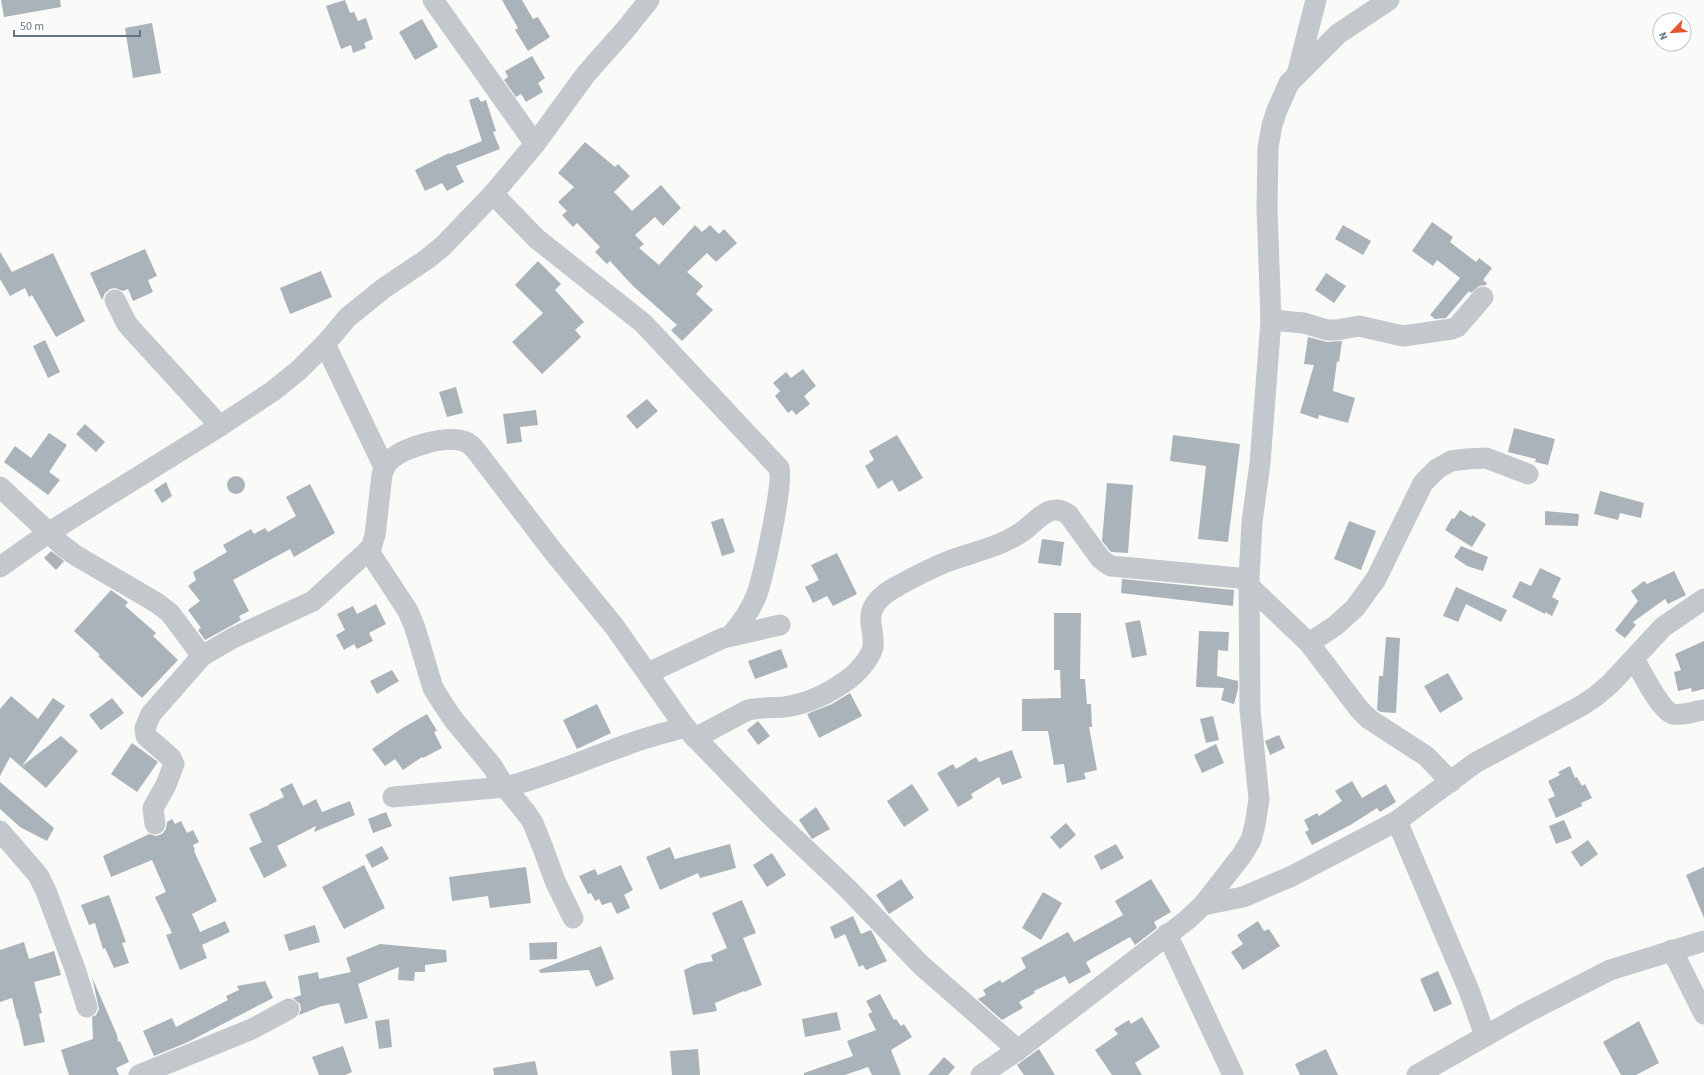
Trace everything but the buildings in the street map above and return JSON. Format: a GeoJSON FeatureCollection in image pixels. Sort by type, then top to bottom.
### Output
{"type":"FeatureCollection","features":[{"type":"Feature","properties":{"kind":"street"},"geometry":{"type":"LineString","coordinates":[[433,0],[535,144]]}},
{"type":"Feature","properties":{"kind":"street"},"geometry":{"type":"LineString","coordinates":[[0,567],[48,533],[220,426],[288,379],[325,344],[348,317],[384,288],[427,259],[443,246],[493,194],[535,144],[586,74],[649,0]]}},
{"type":"Feature","properties":{"kind":"street"},"geometry":{"type":"LineString","coordinates":[[1297,75],[1316,0]]}},
{"type":"Feature","properties":{"kind":"street"},"geometry":{"type":"LineString","coordinates":[[981,1075],[1018,1050],[1203,905],[1242,855],[1251,840],[1255,825],[1258,799],[1250,710],[1249,582],[1252,522],[1260,463],[1271,320],[1267,209],[1268,148],[1272,125],[1289,83],[1338,34],[1389,0]]}},
{"type":"Feature","properties":{"kind":"street"},"geometry":{"type":"LineString","coordinates":[[493,194],[537,239],[643,323],[779,468],[781,478],[777,502],[757,593],[742,622],[731,635]]}},
{"type":"Feature","properties":{"kind":"street"},"geometry":{"type":"LineString","coordinates":[[1271,320],[1304,323],[1327,330],[1337,330],[1359,326],[1404,336],[1414,336],[1452,329],[1457,326],[1483,297]]}},
{"type":"Feature","properties":{"kind":"street"},"geometry":{"type":"LineString","coordinates":[[115,300],[127,324],[220,426]]}},
{"type":"Feature","properties":{"kind":"street"},"geometry":{"type":"LineString","coordinates":[[325,344],[384,467]]}},
{"type":"Feature","properties":{"kind":"street"},"geometry":{"type":"LineString","coordinates":[[155,824],[153,808],[166,785],[174,764],[171,758],[146,736],[145,728],[151,714],[202,656],[233,638],[313,601],[368,550],[373,544],[375,535],[380,484],[384,467],[390,460],[398,454],[433,442],[445,439],[457,439],[472,446],[552,550],[614,626],[690,733],[771,816],[847,888],[921,965],[1018,1050]]}},
{"type":"Feature","properties":{"kind":"street"},"geometry":{"type":"LineString","coordinates":[[1310,643],[1335,626],[1355,608],[1376,579],[1423,483],[1437,469],[1451,462],[1486,458],[1528,474]]}},
{"type":"Feature","properties":{"kind":"street"},"geometry":{"type":"LineString","coordinates":[[0,487],[48,533],[75,556],[157,603],[170,613],[202,656]]}},
{"type":"Feature","properties":{"kind":"street"},"geometry":{"type":"LineString","coordinates":[[392,797],[505,787],[545,775],[630,743],[690,733],[754,708],[785,707],[808,702],[827,694],[851,677],[872,651],[873,642],[870,614],[879,599],[887,592],[928,570],[1006,541],[1027,528],[1042,514],[1049,510],[1062,510],[1068,514],[1100,558],[1111,566],[1249,582],[1310,643],[1359,709],[1369,719],[1426,756],[1451,782]]}},
{"type":"Feature","properties":{"kind":"street"},"geometry":{"type":"LineString","coordinates":[[368,550],[408,612],[415,628],[433,688],[453,719],[492,766],[505,787],[533,823],[555,882],[573,918]]}},
{"type":"Feature","properties":{"kind":"street"},"geometry":{"type":"LineString","coordinates":[[1203,905],[1243,897],[1292,876],[1397,820],[1475,763],[1581,706],[1596,696],[1634,659],[1663,627],[1704,599]]}},
{"type":"Feature","properties":{"kind":"street"},"geometry":{"type":"LineString","coordinates":[[648,673],[731,635],[780,625]]}},
{"type":"Feature","properties":{"kind":"street"},"geometry":{"type":"LineString","coordinates":[[1634,659],[1661,704],[1668,711],[1678,714],[1704,710]]}},
{"type":"Feature","properties":{"kind":"street"},"geometry":{"type":"LineString","coordinates":[[1397,820],[1470,992],[1485,1036]]}},
{"type":"Feature","properties":{"kind":"street"},"geometry":{"type":"LineString","coordinates":[[0,831],[38,875],[43,885],[75,969],[87,1007]]}},
{"type":"Feature","properties":{"kind":"street"},"geometry":{"type":"LineString","coordinates":[[1167,934],[1233,1075]]}},
{"type":"Feature","properties":{"kind":"street"},"geometry":{"type":"LineString","coordinates":[[1417,1075],[1526,1013],[1610,970],[1704,941]]}},
{"type":"Feature","properties":{"kind":"street"},"geometry":{"type":"LineString","coordinates":[[1672,950],[1704,1014]]}},
{"type":"Feature","properties":{"kind":"street"},"geometry":{"type":"LineString","coordinates":[[139,1075],[252,1029],[289,1009]]}}]}
